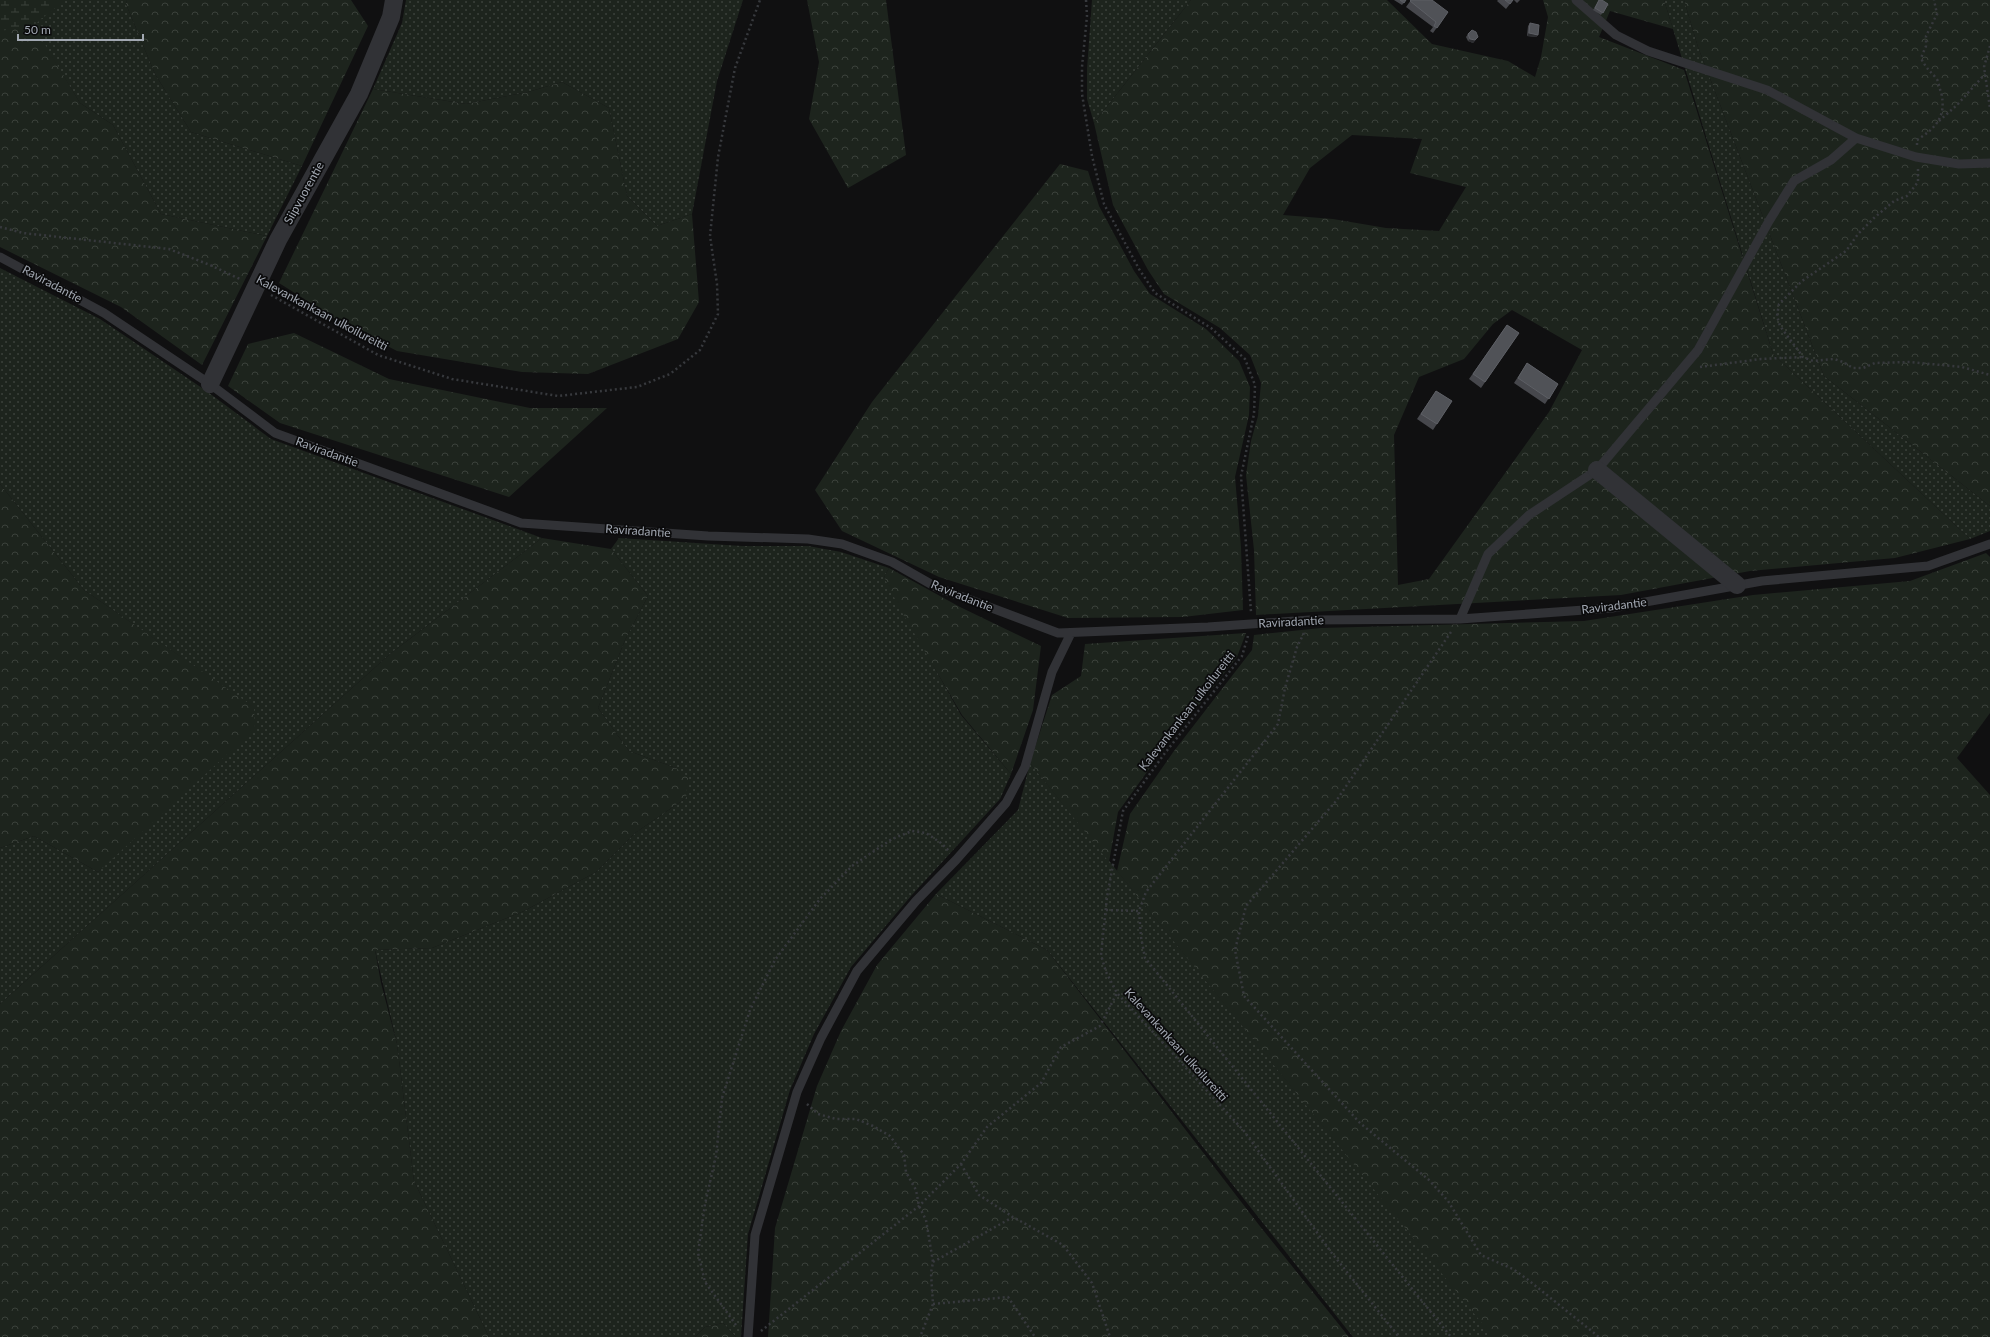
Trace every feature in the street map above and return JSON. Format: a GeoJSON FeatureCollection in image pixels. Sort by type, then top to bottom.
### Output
{"type":"FeatureCollection","features":[{"type":"Feature","properties":{"kind":"street","name":"Siipvuorentie"},"geometry":{"type":"LineString","coordinates":[[210,384],[278,240],[359,94],[391,17],[394,0]]}},
{"type":"Feature","properties":{"kind":"street"},"geometry":{"type":"LineString","coordinates":[[1597,470],[1738,586]]}},
{"type":"Feature","properties":{"kind":"lane"},"geometry":{"type":"LineString","coordinates":[[1576,0],[1616,35],[1648,51],[1767,90],[1856,138],[1916,157],[1959,164],[1990,162]]}},
{"type":"Feature","properties":{"kind":"lane"},"geometry":{"type":"LineString","coordinates":[[1460,619],[1488,554],[1529,515],[1597,470],[1698,350],[1769,221],[1794,181],[1831,160],[1856,138]]}},
{"type":"Feature","properties":{"kind":"lane","name":"Raviradantie"},"geometry":{"type":"LineString","coordinates":[[0,257],[104,313],[210,384],[275,433],[521,523],[708,536],[808,539],[842,544],[892,562],[936,587],[1058,633],[1310,620],[1460,619],[1612,608],[1762,581],[1928,566],[1990,544]]}},
{"type":"Feature","properties":{"kind":"lane"},"geometry":{"type":"LineString","coordinates":[[748,1337],[755,1235],[797,1092],[821,1038],[857,971],[916,901],[956,860],[1006,803],[1025,767],[1052,672],[1071,633]]}},
{"type":"Feature","properties":{"kind":"path","name":"Kalevankankaan ulkoilureitti"},"geometry":{"type":"LineString","coordinates":[[0,227],[23,233],[169,249],[210,265],[257,287],[378,356],[452,379],[558,396],[637,387],[670,374],[700,350],[718,314],[717,284],[710,236],[718,157],[735,68],[760,0]]}},
{"type":"Feature","properties":{"kind":"path","name":"Kalevankankaan ulkoilureitti"},"geometry":{"type":"LineString","coordinates":[[1086,0],[1087,16],[1082,67],[1082,94],[1092,156],[1104,204],[1139,269],[1155,293],[1211,328],[1222,338],[1244,359],[1255,385],[1254,414],[1241,476],[1252,624],[1242,656],[1165,753],[1123,811],[1106,910],[1101,955],[1106,972],[1117,993],[1244,1131],[1331,1252],[1399,1337]]}},
{"type":"Feature","properties":{"kind":"path"},"geometry":{"type":"LineString","coordinates":[[1934,0],[1937,14],[1926,36],[1926,46],[1921,58],[1925,66],[1937,79],[1940,90],[1943,102],[1938,121]]}},
{"type":"Feature","properties":{"kind":"path"},"geometry":{"type":"LineString","coordinates":[[1990,46],[1984,67],[1990,108]]}},
{"type":"Feature","properties":{"kind":"path"},"geometry":{"type":"LineString","coordinates":[[1803,357],[1780,326],[1777,316],[1779,304],[1802,281],[1846,251],[1858,234],[1894,201],[1907,196],[1918,182],[1919,170],[1915,166],[1917,140],[1931,130],[1938,121],[1957,105],[1985,74]]}},
{"type":"Feature","properties":{"kind":"path"},"geometry":{"type":"LineString","coordinates":[[1681,370],[1761,359],[1803,357],[1813,361],[1834,359],[1853,368],[1863,368],[1875,363],[1910,362],[1962,367],[1990,375]]}},
{"type":"Feature","properties":{"kind":"path"},"geometry":{"type":"LineString","coordinates":[[1460,619],[1336,801],[1246,906],[1235,950],[1244,996],[1360,1123],[1429,1180],[1448,1201],[1481,1255],[1513,1269],[1599,1337]]}},
{"type":"Feature","properties":{"kind":"path"},"geometry":{"type":"LineString","coordinates":[[1310,620],[1297,647],[1285,688],[1278,724],[1146,892],[1139,911],[1141,937],[1145,958],[1451,1337]]}},
{"type":"Feature","properties":{"kind":"path"},"geometry":{"type":"LineString","coordinates":[[740,1331],[705,1282],[698,1253],[705,1204],[716,1156],[722,1098],[750,1010],[775,960],[820,898],[852,866],[892,839],[912,831],[926,833],[941,843],[956,860]]}},
{"type":"Feature","properties":{"kind":"path"},"geometry":{"type":"LineString","coordinates":[[1106,910],[1139,911]]}},
{"type":"Feature","properties":{"kind":"path"},"geometry":{"type":"LineString","coordinates":[[760,1332],[919,1206],[961,1164],[987,1127],[1041,1083],[1061,1047],[1100,1026],[1117,993]]}},
{"type":"Feature","properties":{"kind":"path"},"geometry":{"type":"LineString","coordinates":[[797,1092],[818,1114],[836,1119],[856,1119],[890,1136],[904,1155],[906,1172],[916,1190],[919,1206],[926,1220],[933,1262],[931,1273],[933,1304],[920,1337]]}},
{"type":"Feature","properties":{"kind":"path"},"geometry":{"type":"LineString","coordinates":[[961,1164],[979,1195],[1013,1217],[1063,1245],[1092,1283],[1110,1337]]}},
{"type":"Feature","properties":{"kind":"path"},"geometry":{"type":"LineString","coordinates":[[933,1262],[1013,1217]]}},
{"type":"Feature","properties":{"kind":"path"},"geometry":{"type":"LineString","coordinates":[[933,1304],[1008,1297],[1035,1337]]}},
{"type":"Feature","properties":{"kind":"green space"},"geometry":{"type":"Polygon","coordinates":[[[0,0],[43,0],[34,26],[80,103],[113,125],[161,214],[267,236],[202,365],[121,307],[0,247],[0,0]]]}},
{"type":"Feature","properties":{"kind":"green space"},"geometry":{"type":"Polygon","coordinates":[[[0,0],[65,0],[33,26],[0,31],[0,0]]]}},
{"type":"Feature","properties":{"kind":"green space"},"geometry":{"type":"Polygon","coordinates":[[[43,0],[127,0],[126,4],[155,74],[191,132],[302,166],[267,236],[161,214],[113,125],[80,103],[33,26],[43,0]]]}},
{"type":"Feature","properties":{"kind":"green space"},"geometry":{"type":"Polygon","coordinates":[[[127,0],[351,0],[368,26],[302,166],[191,132],[155,74],[126,4],[127,0]]]}},
{"type":"Feature","properties":{"kind":"green space"},"geometry":{"type":"Polygon","coordinates":[[[406,0],[743,0],[717,81],[692,214],[657,226],[627,196],[609,108],[562,82],[528,92],[466,104],[373,89],[402,23],[406,0]]]}},
{"type":"Feature","properties":{"kind":"green space"},"geometry":{"type":"Polygon","coordinates":[[[807,0],[886,0],[906,155],[848,188],[809,119],[819,62],[807,0]]]}},
{"type":"Feature","properties":{"kind":"green space"},"geometry":{"type":"Polygon","coordinates":[[[1092,0],[1191,0],[1094,123],[1087,99],[1087,69],[1092,0]]]}},
{"type":"Feature","properties":{"kind":"green space"},"geometry":{"type":"Polygon","coordinates":[[[1191,0],[1387,0],[1432,44],[1508,61],[1535,77],[1541,57],[1548,17],[1543,0],[1664,0],[1673,29],[1610,11],[1599,37],[1684,70],[1773,354],[1970,539],[1895,558],[1750,571],[1621,595],[1256,615],[1254,550],[1246,475],[1251,441],[1258,416],[1261,383],[1250,355],[1220,328],[1164,294],[1148,270],[1113,205],[1094,123],[1191,0]],[[1352,135],[1310,168],[1283,215],[1333,219],[1386,228],[1439,231],[1466,187],[1410,173],[1422,139],[1352,135]],[[1512,310],[1493,324],[1464,359],[1419,377],[1394,435],[1398,585],[1429,579],[1549,412],[1582,350],[1512,310]]]}},
{"type":"Feature","properties":{"kind":"green space"},"geometry":{"type":"Polygon","coordinates":[[[1664,0],[1684,0],[1698,47],[1824,376],[1990,506],[1990,531],[1970,539],[1773,354],[1664,0]]]}},
{"type":"Feature","properties":{"kind":"green space"},"geometry":{"type":"Polygon","coordinates":[[[1684,0],[1990,0],[1990,506],[1824,376],[1698,47],[1684,0]]]}},
{"type":"Feature","properties":{"kind":"green space"},"geometry":{"type":"Polygon","coordinates":[[[562,82],[609,108],[627,196],[657,226],[692,214],[699,302],[678,339],[588,374],[522,372],[397,351],[336,319],[279,283],[373,89],[466,104],[528,92],[562,82]]]}},
{"type":"Feature","properties":{"kind":"green space"},"geometry":{"type":"Polygon","coordinates":[[[1060,164],[1088,171],[1099,206],[1134,271],[1150,294],[1206,329],[1239,361],[1250,387],[1249,415],[1235,477],[1241,547],[1243,610],[1183,617],[1068,618],[939,577],[842,531],[815,490],[872,402],[1060,164]]]}},
{"type":"Feature","properties":{"kind":"green space"},"geometry":{"type":"Polygon","coordinates":[[[0,268],[100,319],[205,390],[271,439],[542,538],[390,654],[0,1004],[0,848],[34,836],[98,872],[253,707],[84,590],[0,484],[0,268]]]}},
{"type":"Feature","properties":{"kind":"green space"},"geometry":{"type":"Polygon","coordinates":[[[294,333],[389,379],[530,408],[607,408],[509,497],[280,423],[228,386],[248,344],[294,333]]]}},
{"type":"Feature","properties":{"kind":"green space"},"geometry":{"type":"Polygon","coordinates":[[[0,484],[84,590],[254,707],[255,729],[98,872],[34,836],[0,848],[0,484]]]}},
{"type":"Feature","properties":{"kind":"green space"},"geometry":{"type":"Polygon","coordinates":[[[542,538],[611,549],[648,596],[625,640],[598,708],[629,751],[676,768],[688,778],[686,798],[635,833],[596,872],[524,911],[432,948],[375,950],[381,983],[397,1044],[414,1181],[489,1337],[0,1337],[0,1004],[390,654],[542,538]]]}},
{"type":"Feature","properties":{"kind":"green space"},"geometry":{"type":"Polygon","coordinates":[[[619,538],[742,546],[808,546],[841,552],[889,568],[884,577],[961,715],[1011,774],[1000,799],[911,896],[851,967],[814,1034],[790,1090],[748,1234],[741,1337],[736,1337],[723,1323],[705,1327],[695,1337],[489,1337],[414,1181],[397,1044],[375,950],[432,948],[524,911],[596,872],[635,833],[686,798],[676,768],[629,751],[598,708],[625,640],[648,596],[611,549],[619,538]]]}},
{"type":"Feature","properties":{"kind":"green space"},"geometry":{"type":"Polygon","coordinates":[[[1986,553],[1990,557],[1990,713],[1957,758],[1990,795],[1990,1337],[1493,1337],[1117,871],[1130,814],[1174,751],[1252,650],[1254,635],[1321,628],[1584,621],[1753,595],[1910,581],[1986,553]]]}},
{"type":"Feature","properties":{"kind":"green space"},"geometry":{"type":"Polygon","coordinates":[[[889,568],[960,607],[1041,646],[1033,710],[1011,774],[962,715],[900,609],[884,577],[889,568]]]}},
{"type":"Feature","properties":{"kind":"green space"},"geometry":{"type":"Polygon","coordinates":[[[1246,633],[1237,657],[1160,754],[1118,812],[1109,862],[1030,763],[1052,695],[1081,676],[1085,644],[1246,633]]]}},
{"type":"Feature","properties":{"kind":"green space"},"geometry":{"type":"Polygon","coordinates":[[[1030,763],[1494,1337],[1353,1337],[1047,950],[936,894],[1018,810],[1030,763]]]}},
{"type":"Feature","properties":{"kind":"green space"},"geometry":{"type":"Polygon","coordinates":[[[936,894],[1047,950],[1259,1225],[1349,1337],[768,1337],[775,1228],[817,1086],[841,1031],[877,965],[936,894]]]}},
{"type":"Feature","properties":{"kind":"green space"},"geometry":{"type":"Polygon","coordinates":[[[723,1323],[736,1337],[695,1337],[705,1327],[723,1323]]]}},
{"type":"Feature","properties":{"kind":"building"},"geometry":{"type":"Polygon","coordinates":[[[1432,0],[1448,12],[1437,28],[1434,26],[1436,22],[1410,1],[1432,0]]]}},
{"type":"Feature","properties":{"kind":"building"},"geometry":{"type":"Polygon","coordinates":[[[1505,0],[1513,0],[1510,4],[1505,0]]]}},
{"type":"Feature","properties":{"kind":"building"},"geometry":{"type":"Polygon","coordinates":[[[1599,0],[1602,0],[1608,4],[1603,13],[1595,8],[1599,0]]]}},
{"type":"Feature","properties":{"kind":"building"},"geometry":{"type":"Polygon","coordinates":[[[1530,23],[1539,25],[1538,35],[1529,33],[1530,23]]]}},
{"type":"Feature","properties":{"kind":"building"},"geometry":{"type":"Polygon","coordinates":[[[1472,30],[1476,32],[1478,37],[1475,40],[1470,39],[1468,34],[1472,30]]]}},
{"type":"Feature","properties":{"kind":"building"},"geometry":{"type":"Polygon","coordinates":[[[1507,325],[1519,333],[1485,382],[1473,374],[1507,325]]]}},
{"type":"Feature","properties":{"kind":"building"},"geometry":{"type":"Polygon","coordinates":[[[1527,363],[1558,384],[1549,399],[1518,378],[1527,363]]]}},
{"type":"Feature","properties":{"kind":"building"},"geometry":{"type":"Polygon","coordinates":[[[1436,391],[1452,401],[1437,424],[1421,414],[1436,391]]]}}]}
